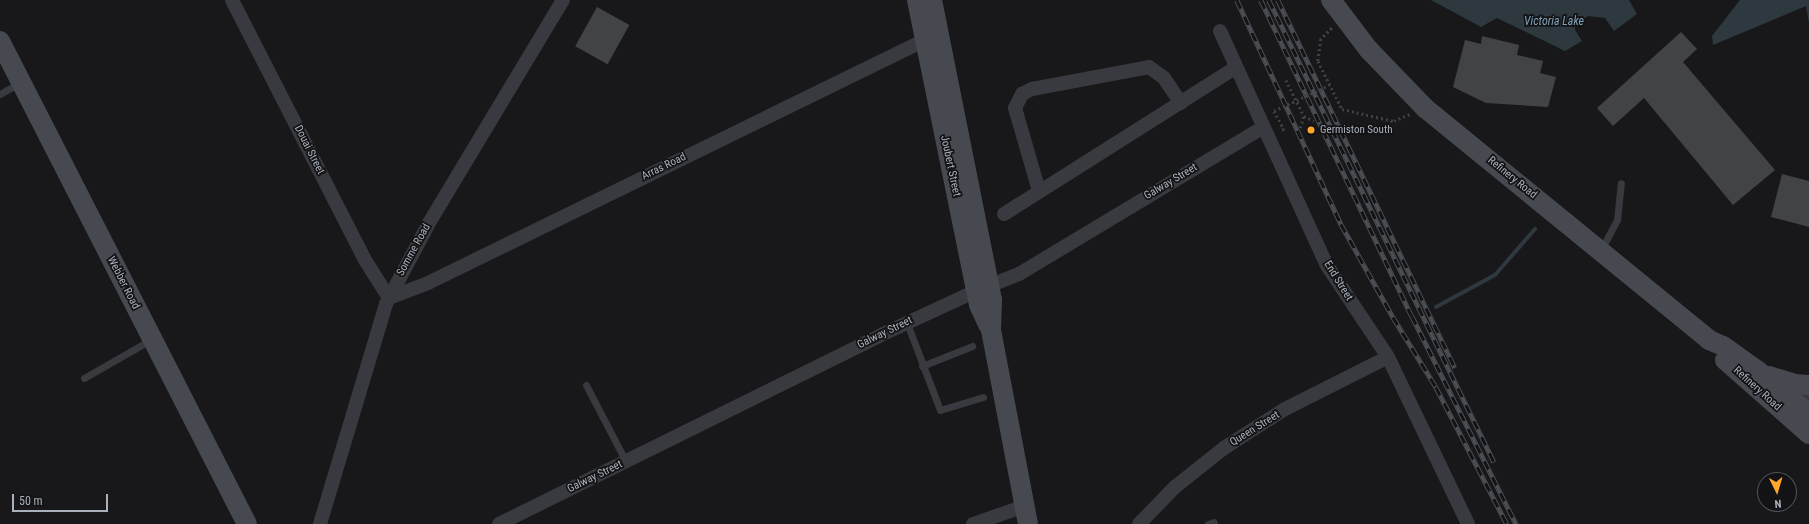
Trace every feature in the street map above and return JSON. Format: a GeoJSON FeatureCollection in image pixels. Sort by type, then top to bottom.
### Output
{"type":"FeatureCollection","features":[{"type":"Feature","properties":{"kind":"main road","name":"Joubert Street"},"geometry":{"type":"LineString","coordinates":[[917,0],[931,36],[982,288],[992,300],[991,330],[1027,515]]}},
{"type":"Feature","properties":{"kind":"main road","name":"Joubert Street"},"geometry":{"type":"LineString","coordinates":[[931,36],[932,0]]}},
{"type":"Feature","properties":{"kind":"main road","name":"Refinery Road"},"geometry":{"type":"LineString","coordinates":[[1331,0],[1369,50],[1426,108],[1709,340],[1738,372],[1801,408]]}},
{"type":"Feature","properties":{"kind":"main road","name":"Webber Road"},"geometry":{"type":"LineString","coordinates":[[0,41],[247,524]]}},
{"type":"Feature","properties":{"kind":"main road","name":"Refinery Road"},"geometry":{"type":"LineString","coordinates":[[1709,340],[1723,346],[1758,371],[1801,408],[1809,434]]}},
{"type":"Feature","properties":{"kind":"main road"},"geometry":{"type":"LineString","coordinates":[[1758,371],[1779,380],[1809,384]]}},
{"type":"Feature","properties":{"kind":"street","name":"Douai Street"},"geometry":{"type":"LineString","coordinates":[[232,0],[374,276],[389,298]]}},
{"type":"Feature","properties":{"kind":"street","name":"Somme Road"},"geometry":{"type":"LineString","coordinates":[[320,524],[380,320],[389,298],[428,223],[564,0]]}},
{"type":"Feature","properties":{"kind":"street","name":"End Street"},"geometry":{"type":"LineString","coordinates":[[1220,31],[1262,128],[1326,264],[1388,357],[1464,523]]}},
{"type":"Feature","properties":{"kind":"street","name":"Arras Road"},"geometry":{"type":"LineString","coordinates":[[389,298],[428,283],[931,36]]}},
{"type":"Feature","properties":{"kind":"street"},"geometry":{"type":"LineString","coordinates":[[1038,191],[1015,108],[1022,94],[1032,89],[1149,67],[1164,78],[1181,103]]}},
{"type":"Feature","properties":{"kind":"street"},"geometry":{"type":"LineString","coordinates":[[1004,214],[1038,191],[1235,68]]}},
{"type":"Feature","properties":{"kind":"street","name":"Galway Street"},"geometry":{"type":"LineString","coordinates":[[500,524],[907,323],[982,288],[1019,274],[1262,128]]}},
{"type":"Feature","properties":{"kind":"street","name":"Queen Street"},"geometry":{"type":"LineString","coordinates":[[1139,524],[1175,487],[1224,448],[1285,410],[1388,357]]}},
{"type":"Feature","properties":{"kind":"street"},"geometry":{"type":"LineString","coordinates":[[973,524],[1027,515]]}},
{"type":"Feature","properties":{"kind":"lane"},"geometry":{"type":"LineString","coordinates":[[0,94],[21,82]]}},
{"type":"Feature","properties":{"kind":"lane"},"geometry":{"type":"LineString","coordinates":[[1600,250],[1617,220],[1621,183]]}},
{"type":"Feature","properties":{"kind":"lane"},"geometry":{"type":"LineString","coordinates":[[907,323],[922,366],[940,410],[983,397]]}},
{"type":"Feature","properties":{"kind":"lane"},"geometry":{"type":"LineString","coordinates":[[84,378],[152,339]]}},
{"type":"Feature","properties":{"kind":"lane"},"geometry":{"type":"LineString","coordinates":[[922,366],[972,346]]}},
{"type":"Feature","properties":{"kind":"lane"},"geometry":{"type":"LineString","coordinates":[[586,385],[626,462]]}},
{"type":"Feature","properties":{"kind":"path"},"geometry":{"type":"LineString","coordinates":[[1343,16],[1320,38],[1318,61],[1342,109],[1394,122],[1426,108]]}},
{"type":"Feature","properties":{"kind":"path"},"geometry":{"type":"LineString","coordinates":[[1286,80],[1304,116],[1314,121]]}},
{"type":"Feature","properties":{"kind":"path"},"geometry":{"type":"LineString","coordinates":[[1284,129],[1274,111],[1329,85]]}},
{"type":"Feature","properties":{"kind":"path"},"geometry":{"type":"LineString","coordinates":[[1300,128],[1304,116]]}},
{"type":"Feature","properties":{"kind":"water","name":"Victoria Lake"},"geometry":{"type":"Polygon","coordinates":[[[1431,0],[1629,0],[1637,14],[1614,31],[1605,18],[1588,16],[1575,24],[1575,30],[1582,41],[1565,51],[1497,18],[1481,27],[1431,0]]]}},
{"type":"Feature","properties":{"kind":"water"},"geometry":{"type":"Polygon","coordinates":[[[1740,0],[1809,0],[1809,23],[1806,6],[1713,45],[1712,36],[1740,0]]]}},
{"type":"Feature","properties":{"kind":"building"},"geometry":{"type":"Polygon","coordinates":[[[597,7],[629,25],[608,64],[575,46],[597,7]]]}},
{"type":"Feature","properties":{"kind":"building"},"geometry":{"type":"Polygon","coordinates":[[[1681,32],[1697,49],[1683,62],[1775,170],[1733,205],[1644,98],[1613,126],[1597,108],[1681,32]]]}},
{"type":"Feature","properties":{"kind":"building"},"geometry":{"type":"Polygon","coordinates":[[[1482,36],[1519,45],[1517,55],[1543,61],[1540,73],[1556,77],[1548,107],[1486,103],[1453,87],[1465,40],[1481,44],[1482,36]]]}},
{"type":"Feature","properties":{"kind":"building"},"geometry":{"type":"Polygon","coordinates":[[[1782,174],[1809,181],[1809,227],[1771,217],[1782,174]]]}},
{"type":"Feature","properties":{"kind":"waterway"},"geometry":{"type":"LineString","coordinates":[[1436,307],[1495,275],[1535,229]]}},
{"type":"Feature","properties":{"kind":"railway"},"geometry":{"type":"LineString","coordinates":[[1237,0],[1341,224],[1393,317],[1436,387],[1507,524]]}},
{"type":"Feature","properties":{"kind":"railway"},"geometry":{"type":"LineString","coordinates":[[1261,0],[1412,316],[1516,524]]}},
{"type":"Feature","properties":{"kind":"railway"},"geometry":{"type":"LineString","coordinates":[[1269,0],[1494,462]]}},
{"type":"Feature","properties":{"kind":"railway"},"geometry":{"type":"LineString","coordinates":[[1278,0],[1455,368]]}},
{"type":"Feature","properties":{"kind":"place","name":"Germiston South"},"geometry":{"type":"Point","coordinates":[1311,130]}}]}
